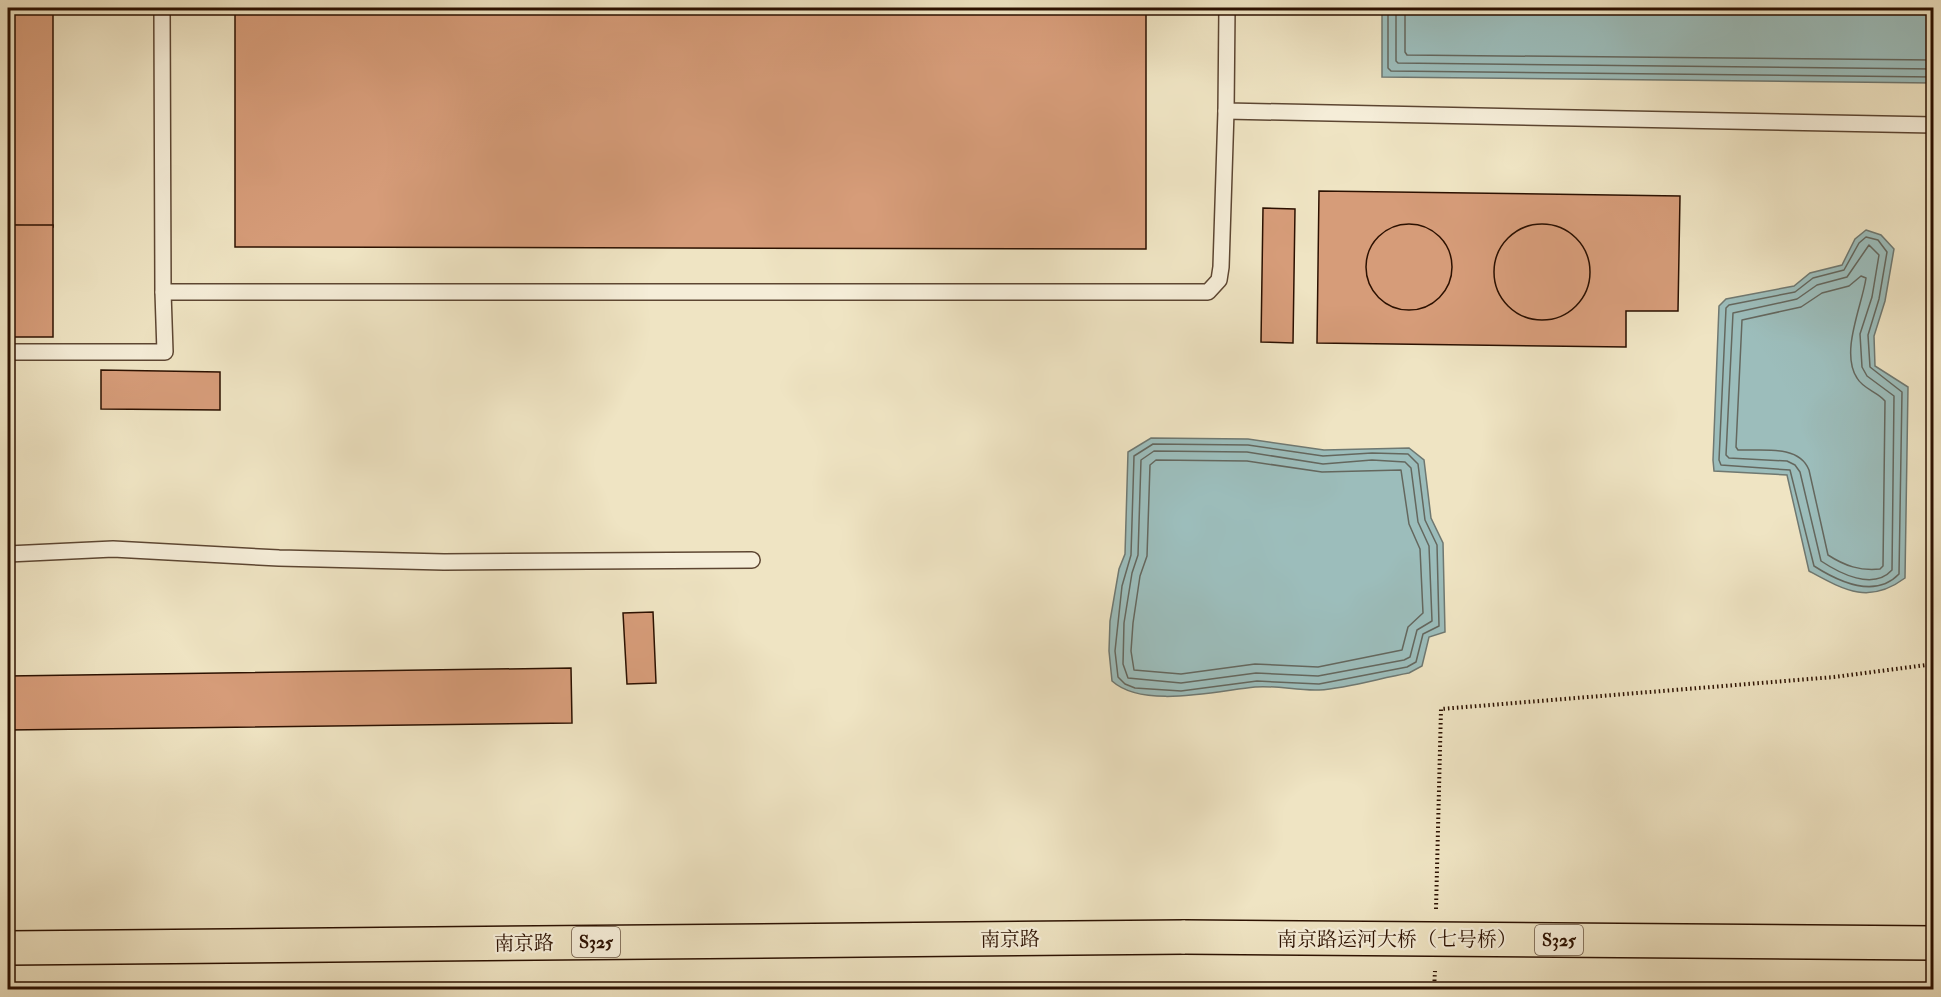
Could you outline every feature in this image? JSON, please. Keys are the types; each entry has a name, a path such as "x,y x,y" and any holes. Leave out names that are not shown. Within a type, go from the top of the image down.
{"main road":[{"name":"南京路运河大桥（七号桥）","path":"1185,937 1934,943"},
{"name":"南京路","path":"8,948 1185,937"}],"lane":[{"path":"8,352 165,352 162,8"},
{"path":"163,292 1208,292 1219,280 1221,267 1227,8"},
{"path":"1226,111 1934,125"},
{"path":"8,555 113,549 279,558 432,562 752,560"}],"path":[{"path":"1436,920 1441,709 1834,677 1934,664"},
{"path":"1434,990 1435,966"}],"water":[{"path":"1382,8 1933,8 1933,83 1382,77"},
{"path":"1866,230 1881,235 1894,249 1885,301 1874,336 1875,366 1908,387 1905,578 1880,591 1868,593 1845,589 1809,571 1787,475 1714,471 1713,460 1719,306 1726,299 1794,286 1810,273 1842,265 1855,239"},
{"path":"1151,438 1248,439 1324,450 1409,448 1424,460 1431,518 1443,543 1445,632 1429,637 1422,666 1409,673 1319,690 1255,687 1201,694 1161,696 1125,689 1112,681 1109,651 1110,621 1119,569 1125,554 1128,452"}],"building":[{"path":"8,8 53,8 53,227 8,225"},
{"path":"235,8 1146,8 1146,249 235,247"},
{"path":"1319,191 1680,196 1678,311 1626,311 1626,347 1317,343"},
{"path":"1263,208 1295,209 1293,343 1261,342"},
{"path":"1409,224 1433,231 1445,243 1452,267 1445,291 1433,303 1409,310 1385,303 1373,291 1366,267 1373,243 1385,231"},
{"path":"1542,224 1560,227 1576,238 1587,254 1590,272 1587,290 1576,306 1560,317 1542,320 1524,317 1508,306 1497,290 1494,272 1497,254 1508,238 1524,227"},
{"path":"8,225 53,225 53,337 8,337"},
{"path":"101,370 220,372 220,410 101,409"},
{"path":"653,612 656,683 627,684 623,613"},
{"path":"571,668 572,723 8,730 8,676"}]}
